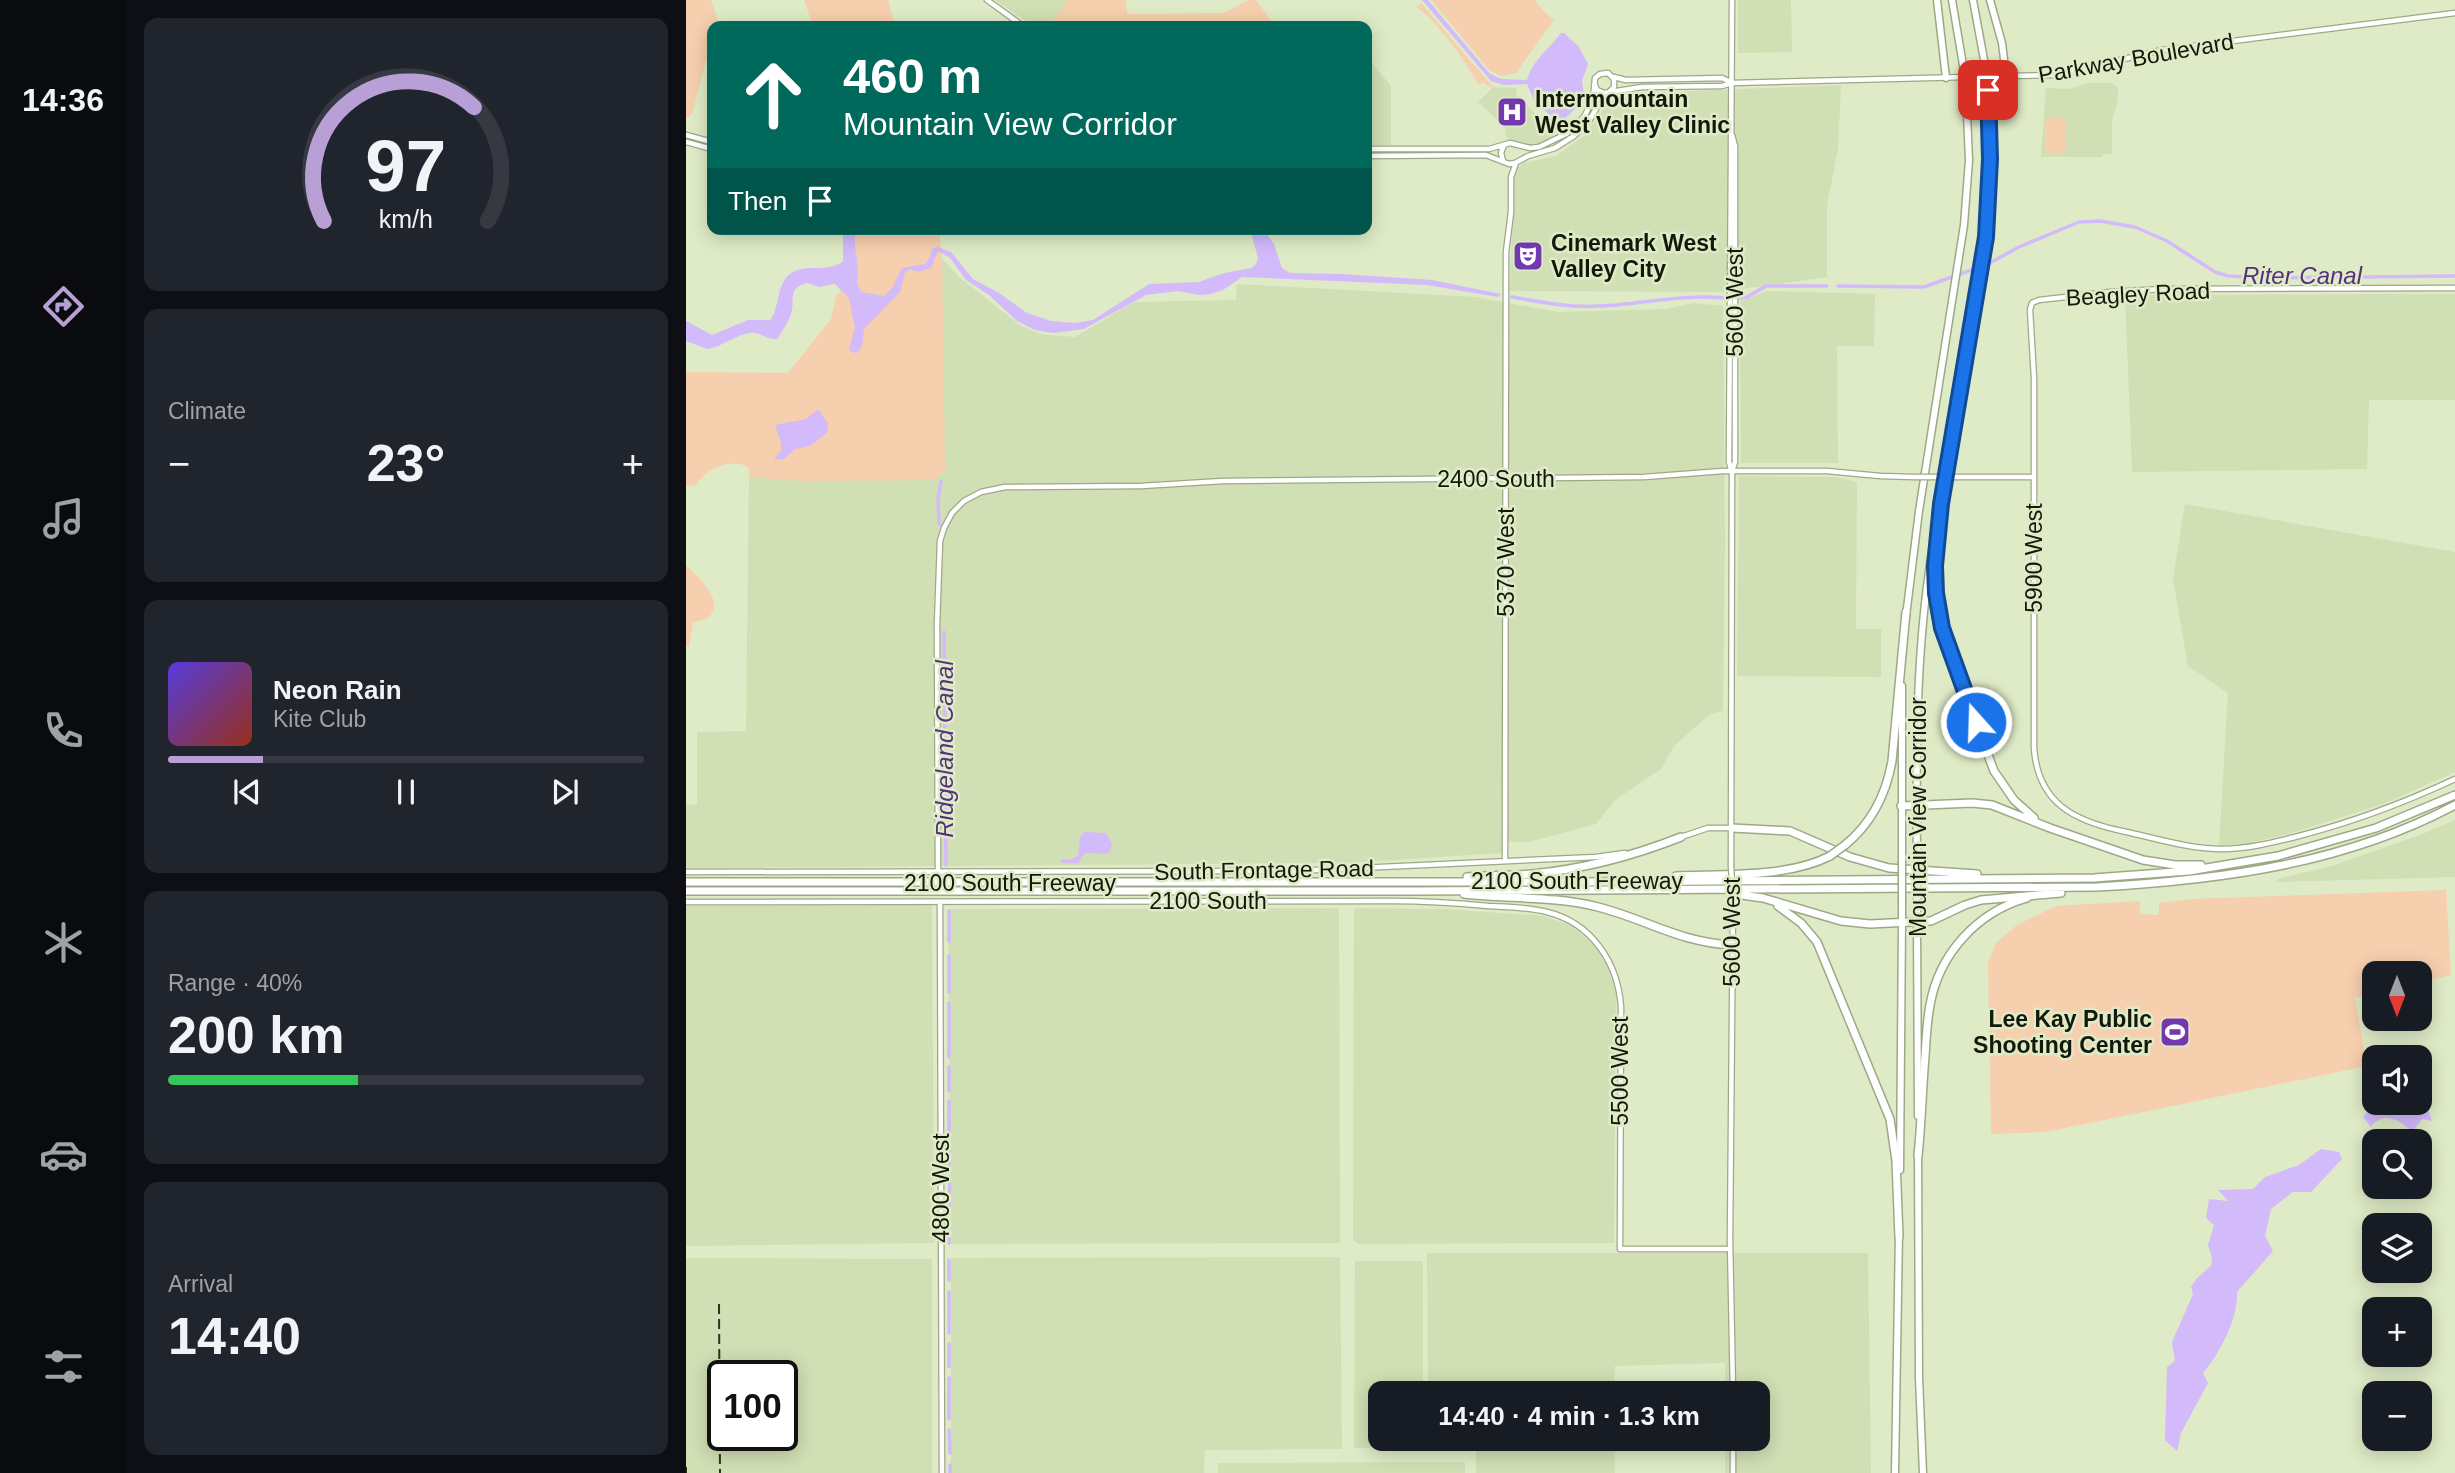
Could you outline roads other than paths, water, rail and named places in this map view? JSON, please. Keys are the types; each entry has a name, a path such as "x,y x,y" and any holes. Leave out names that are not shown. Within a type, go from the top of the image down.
{"highway":[{"path":"1941,504 1935,584 1938,611 1947,645 1998,778 2018,805 2050,828"},
{"path":"1575,885 1782,871 1807,866 1830,856 1845,845 1873,815 1890,775 1906,612"},
{"name":"2100 South Freeway","path":"686,891 1418,891 1575,885 2094,878 2189,871 2254,861 2310,848 2399,819 2455,795"},
{"path":"1901,806 1972,803 1992,805 2050,828 2143,859 2175,865 2204,864 2310,848"},
{"name":"2100 South Freeway","path":"686,883 1419,881 1575,885 2051,888 2173,883 2259,871 2317,857 2394,832 2455,805"},
{"path":"1732,828 1790,831 1850,857 1896,870 2040,879"},
{"path":"1419,881 1572,869 1634,855 1681,837"},
{"path":"1575,885 1590,892 1736,894 1848,923 1934,920 1961,906 1981,900 2145,888 2173,883"},
{"path":"1418,891 1581,903 1612,911 1685,938 1733,945"},
{"path":"1918,1156 1928,1012 1942,968 1966,935 1993,913 2022,900 2060,893"},
{"path":"1768,901 1795,918 1817,942 1884,1103 1895,1150 1899,1238"}],"main road":[{"path":"1937,0 1946,78"},
{"name":"Mountain View Corridor","path":"1895,1473 1902,922 1901,709 1906,612 1919,512 1959,265 1968,177 1966,91 1952,0"},
{"name":"Mountain View Corridor","path":"1923,1473 1918,1256 1918,715 1922,634 1933,543 1984,256 1990,171 1988,90 1973,0"},
{"path":"1990,0 2002,43 2006,76"}],"street":[{"path":"987,0 1016,21"},
{"name":"5600 West","path":"1732,0 1730,146 1732,206 1735,214 1730,1249 1733,1381"},
{"name":"Parkway Boulevard","path":"1732,83 2065,74 2162,50 2455,13"},
{"path":"1372,149 1486,149 1505,144 1534,148 1552,142 1570,131 1590,107 1595,78 1605,72 1626,80 1722,78 1732,83"},
{"path":"1372,156 1484,155 1504,162 1518,161 1551,149 1574,136 1589,121 1600,101 1615,84 1613,76"},
{"path":"1594,85 1599,91 1609,92 1642,86 1722,86 1732,83"},
{"path":"686,135 707,141"},
{"name":"5600 West","path":"1732,135 1735,146 1732,180 1729,463 1732,471"},
{"path":"686,142 707,148"},
{"path":"1504,162 1501,153 1505,144"},
{"path":"1514,144 1521,152 1518,161"},
{"name":"5370 West","path":"1505,860 1506,252 1511,212 1511,180 1518,161"},
{"name":"5370 West","path":"1504,162 1511,180"},
{"name":"Beagley Road","path":"2032,303 2097,293 2155,289 2455,288"},
{"name":"5900 West","path":"2032,303 2034,755 2044,785 2060,806 2095,825 2203,847 2232,848 2277,841 2340,824 2402,802 2455,779"},
{"name":"2400 South","path":"938,872 937,617 940,546 946,523 961,504 981,492 1000,488 1142,486 1242,481 1644,477 1732,471 1828,471 1886,477 2034,477"},
{"name":"South Frontage Road","path":"686,872 1340,870 1606,856 1647,848 1708,828 1732,828"},
{"name":"2100 South","path":"686,902 1424,901 1538,910 1561,917"},
{"name":"4800 West","path":"940,902 942,1473"},
{"name":"5500 West","path":"1561,917 1597,942 1611,963 1619,990 1620,1249 1730,1249"},
{"path":"1733,1451 1733,1473"}],"waterway":[{"name":"Riter Canal","path":"1838,286 1924,287 1988,264 2019,247 2079,222 2100,221 2135,227 2167,241 2215,272 2228,276 2455,276"},
{"name":"Riter Canal","path":"1739,298 1747,297 1766,286 1827,286"},
{"name":"Riter Canal","path":"1512,297 1588,306 1693,297 1725,298"},
{"name":"Ridgeland Canal","path":"939,524 938,498 941,481"},
{"name":"Ridgeland Canal","path":"944,632 946,865"},
{"name":"Ridgeland Canal","path":"949,911 949,941"},
{"name":"Ridgeland Canal","path":"949,956 949,992"},
{"name":"Ridgeland Canal","path":"949,1003 949,1057"},
{"name":"Ridgeland Canal","path":"949,1067 949,1091"},
{"name":"Ridgeland Canal","path":"949,1101 949,1133"},
{"name":"Ridgeland Canal","path":"949,1144 949,1168"},
{"name":"Ridgeland Canal","path":"949,1210 950,1178"},
{"name":"Ridgeland Canal","path":"949,1220 949,1243"},
{"name":"Ridgeland Canal","path":"949,1260 949,1280"},
{"name":"Ridgeland Canal","path":"949,1292 949,1333"},
{"name":"Ridgeland Canal","path":"949,1344 949,1367"},
{"name":"Ridgeland Canal","path":"949,1378 949,1419"},
{"name":"Ridgeland Canal","path":"949,1430 950,1453"},
{"name":"Ridgeland Canal","path":"950,1465 950,1473"}],"railway":[{"path":"719,1304 720,1473"},
{"path":"686,1467 686,1473"}],"place":[{"name":"Intermountain West Valley Clinic","path":"1512,112"},
{"name":"Cinemark West Valley City","path":"1528,256"},
{"name":"Lee Kay Public Shooting Center","path":"2175,1032"}]}
